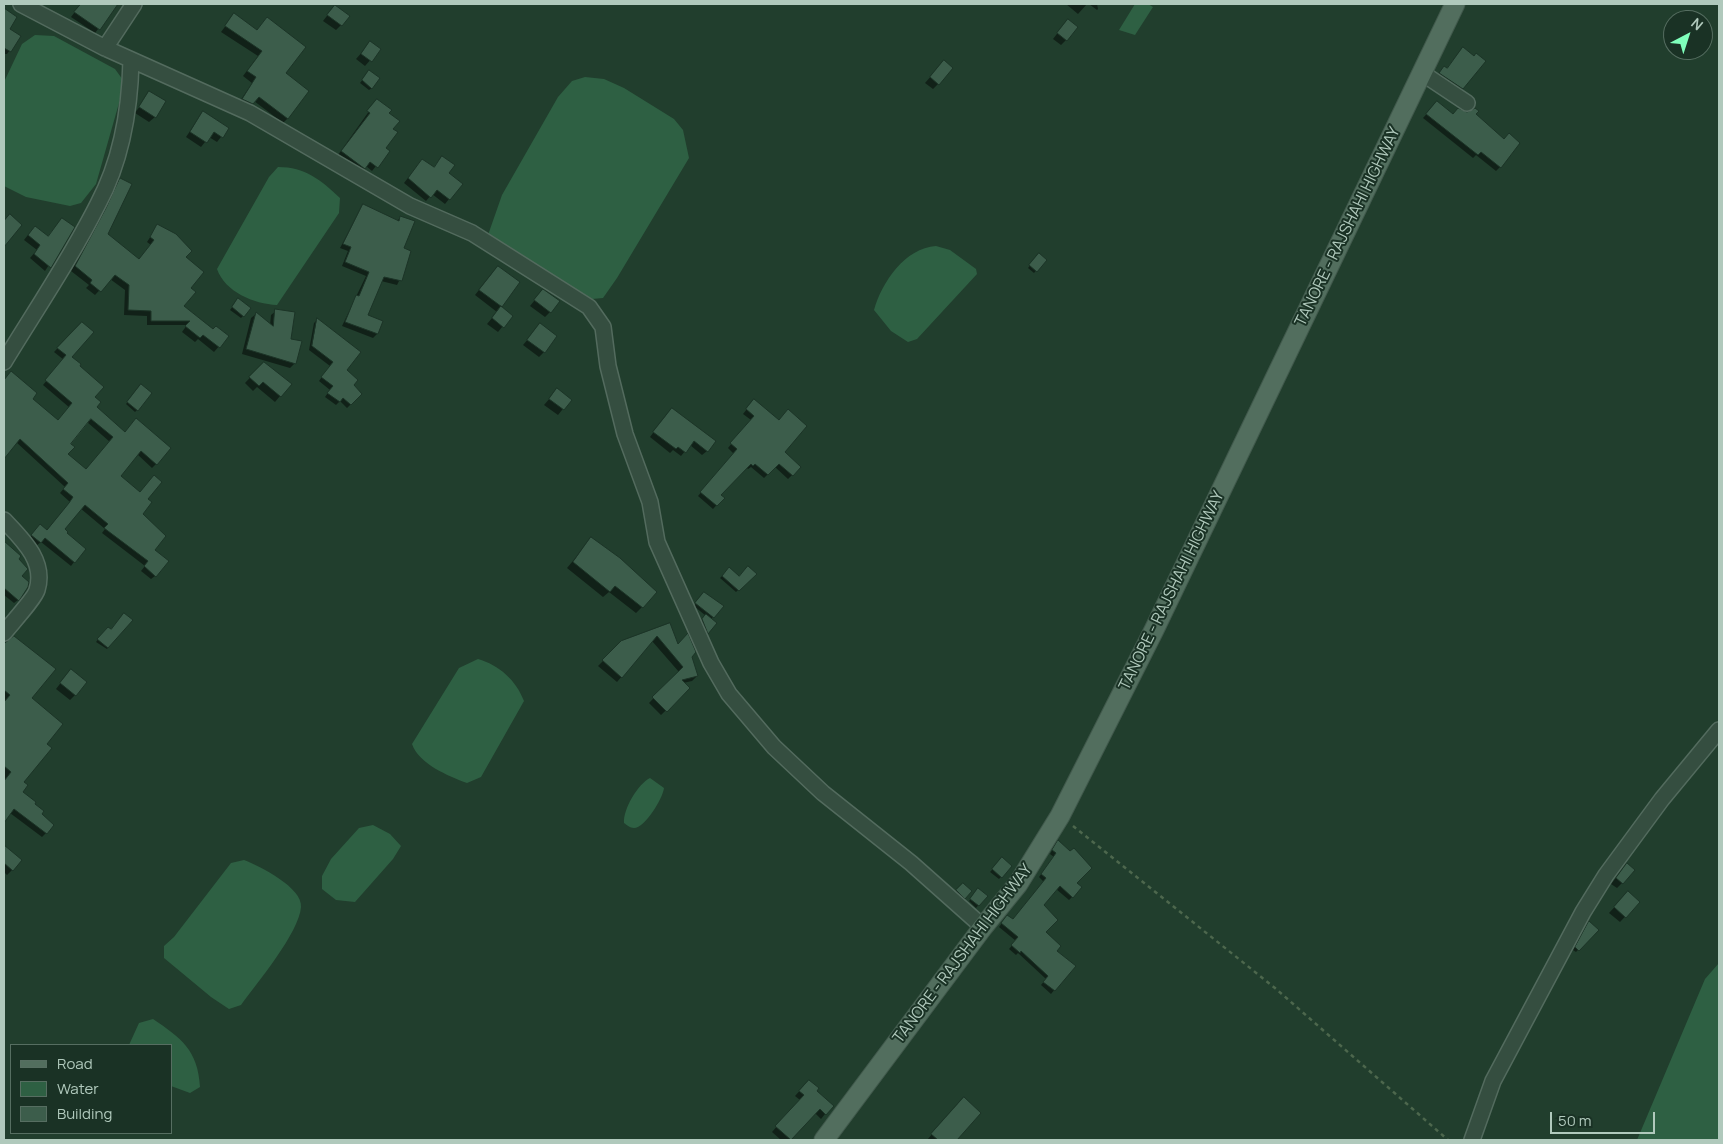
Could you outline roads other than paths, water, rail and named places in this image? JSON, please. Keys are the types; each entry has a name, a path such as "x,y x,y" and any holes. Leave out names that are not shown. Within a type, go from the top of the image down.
{"main road":[{"name":"TANORE - RAJSHAHI HIGHWAY","path":"824,1140 983,927 1018,884 1060,816 1154,630 1455,4"}],"street":[{"path":"21,4 105,48 250,113 410,206 472,233 589,307 603,327 608,366 625,434 650,502 657,542 711,663 729,694 774,747 823,793 911,863 983,927"},
{"path":"105,48 134,4"},
{"path":"4,362 99,204 114,165 123,131 132,60"},
{"path":"1422,74 1467,103"},
{"path":"4,520 21,538 37,561 37,590 4,633"},
{"path":"1472,1140 1493,1081 1582,912 1606,875 1662,798 1719,730"}],"water":[{"path":"1135,4 1148,4 1153,7 1135,35 1119,30"},
{"path":"35,35 54,36 115,69 123,80 121,96 96,184 81,203 70,206 26,197 4,186 4,82 22,44"},
{"path":"585,77 604,79 624,88 674,119 683,130 689,158 617,278 603,298 592,299 488,235 502,195 558,97 572,81"},
{"path":"278,167 296,169 312,176 340,198 339,213 277,305 259,302 241,295 227,284 217,269 269,177"},
{"path":"936,246 950,250 976,269 977,274 917,339 908,342 891,331 874,310 883,288 896,268 914,253"},
{"path":"478,659 493,665 506,674 521,693 524,701 481,777 467,783 443,773 427,763 421,758 412,744 459,668"},
{"path":"650,778 664,788 663,793 648,818 638,827 631,828 624,823 626,811 636,791"},
{"path":"373,825 390,834 401,846 393,859 355,902 336,900 322,889 322,876 331,859 359,828"},
{"path":"244,860 270,872 288,885 300,900 301,907 299,918 276,958 241,1005 229,1009 211,997 164,958 164,946 174,937 231,863"},
{"path":"1719,963 1719,1140 1637,1140 1705,979"},
{"path":"153,1019 180,1039 192,1054 196,1063 200,1087 190,1093 172,1086 172,1044 129,1044 139,1023"}]}
